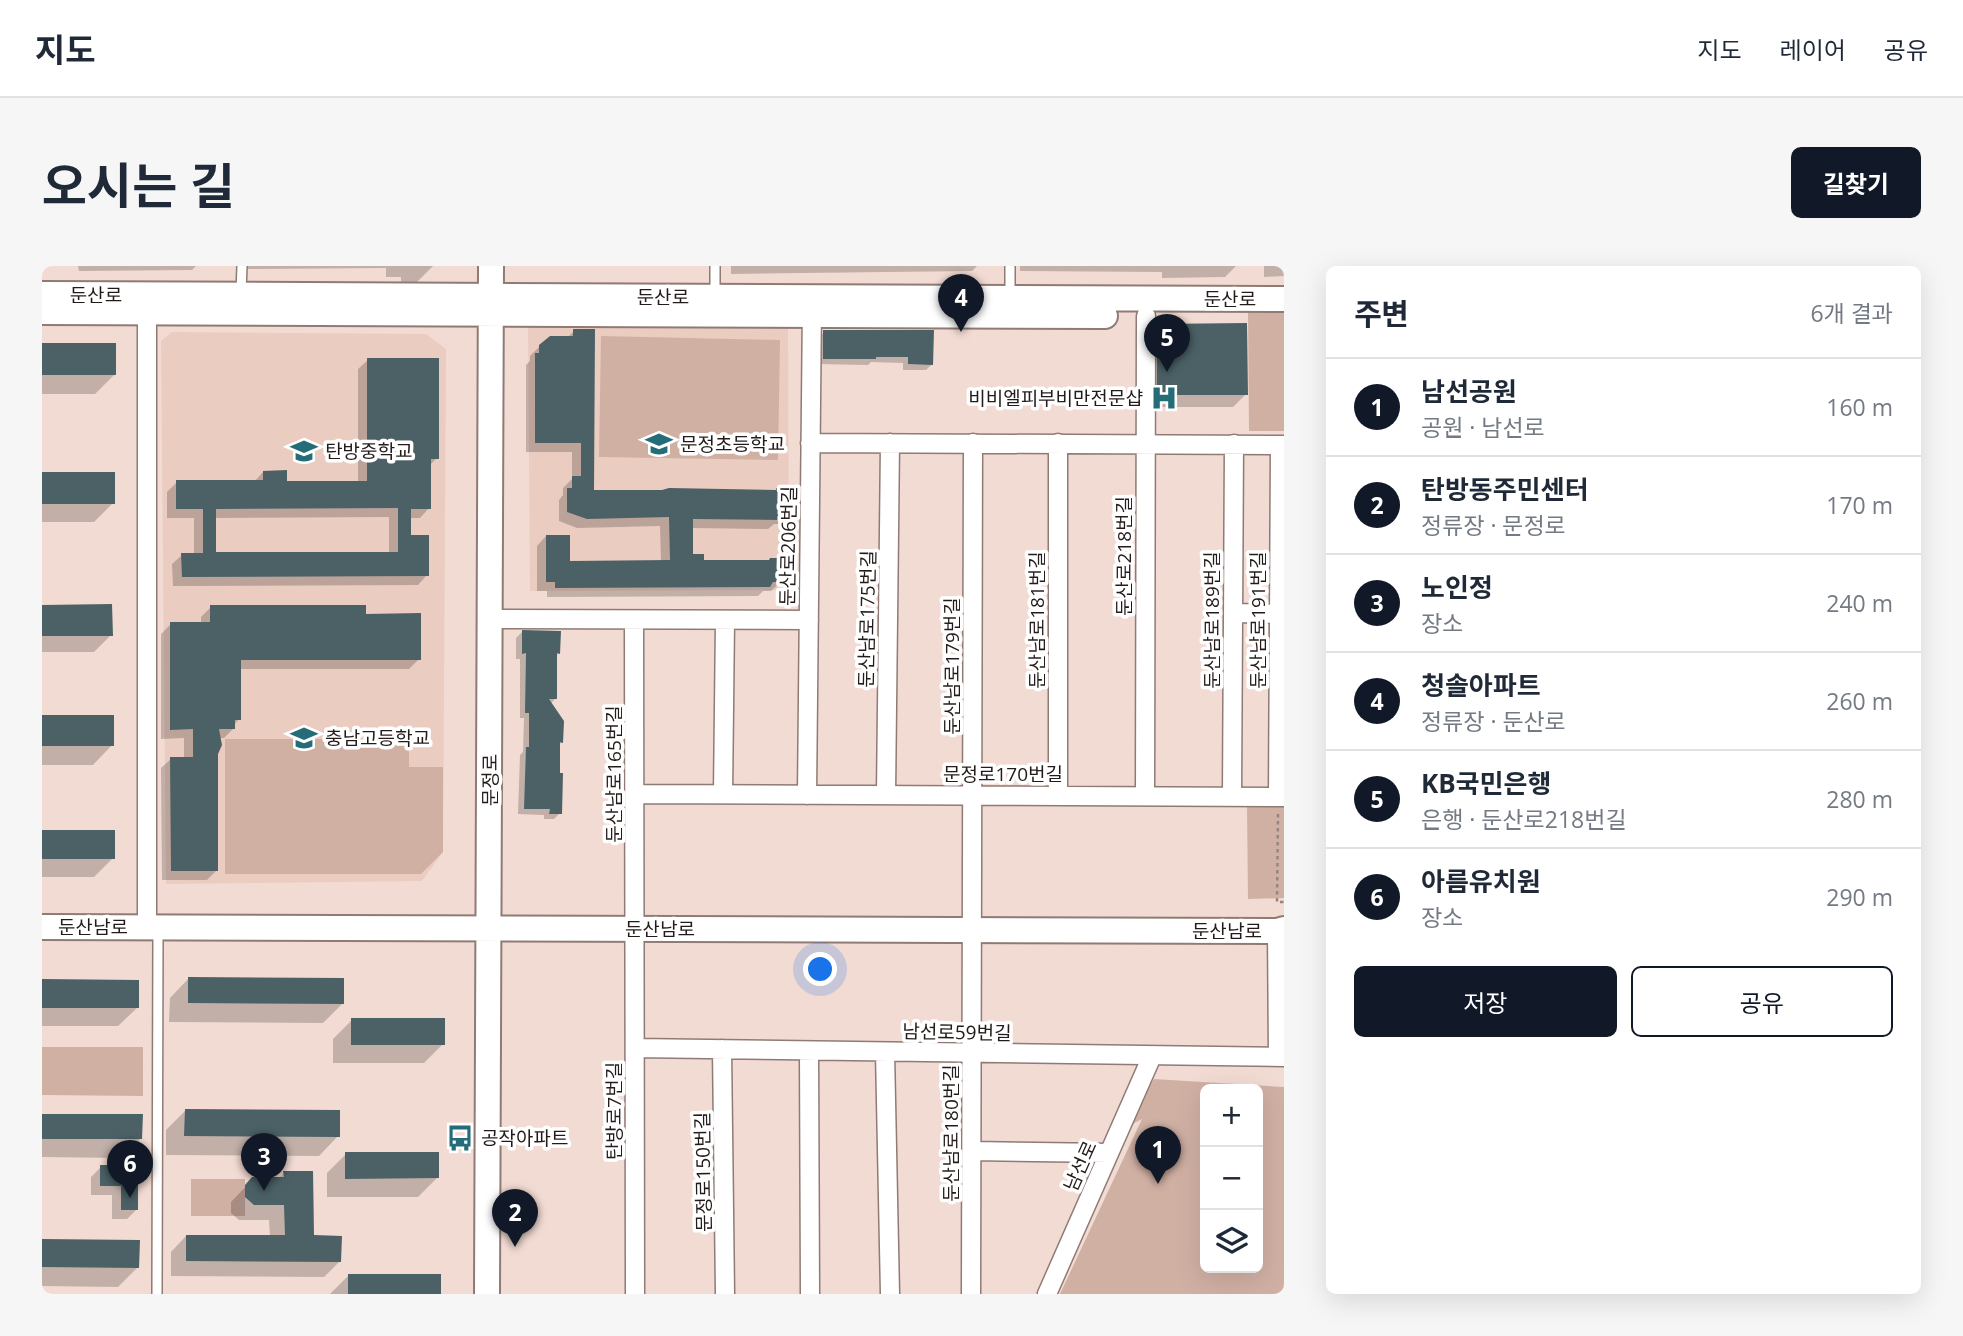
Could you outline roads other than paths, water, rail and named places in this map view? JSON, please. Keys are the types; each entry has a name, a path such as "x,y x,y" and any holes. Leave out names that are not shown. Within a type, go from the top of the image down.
{"main road":[{"name":"문정로","path":"487,1294 491,266"},
{"name":"둔산로","path":"42,294 147,304"},
{"name":"둔산로","path":"42,312 147,304 1010,307 1284,299"},
{"name":"둔산로","path":"1010,307 1146,316 1284,316"},
{"name":"둔산남로","path":"42,927 1282,931"}],"street":[{"path":"147,304 153,928"},
{"name":"둔산로206번길","path":"807,795 812,306"},
{"name":"둔산로218번길","path":"1145,796 1146,316"},
{"path":"810,443 1282,444"},
{"name":"둔산남로175번길","path":"886,795 890,443"},
{"name":"둔산남로179번길","path":"972,930 973,443"},
{"name":"둔산남로181번길","path":"1058,443 1058,796"},
{"name":"둔산남로189번길","path":"1232,796 1234,444"},
{"name":"둔산남로191번길","path":"1281,797 1282,444"},
{"path":"1233,613 1281,614"},
{"path":"491,619 809,620"},
{"name":"둔산남로165번길","path":"634,620 635,929"},
{"path":"723,794 725,620"},
{"name":"문정로170번길","path":"635,794 1281,797"},
{"name":"탄방로7번길","path":"635,929 635,1294"},
{"name":"둔산남로180번길","path":"971,1294 972,930"},
{"path":"1281,1057 1282,931"},
{"name":"남선로59번길","path":"635,1048 1281,1057"},
{"name":"문정로150번길","path":"722,1049 725,1294"},
{"path":"809,1051 810,1294"},
{"path":"885,1052 890,1294"},
{"name":"남선로","path":"1047,1294 1152,1056"},
{"path":"972,1151 1109,1153"}],"lane":[{"path":"241,304 242,266"},
{"path":"715,266 715,306"},
{"path":"1010,266 1010,307"},
{"path":"153,928 157,1294"}],"place":[{"name":"청솔아파트","path":"961,332"},
{"name":"KB국민은행","path":"1167,372"},
{"name":"비비엘피부비만전문샵","path":"1164,398"},
{"name":"문정초등학교","path":"659,444"},
{"name":"탄방중학교","path":"304,451"},
{"name":"충남고등학교","path":"304,738"},
{"name":"공작아파트","path":"460,1138"},
{"name":"남선공원","path":"1158,1184"},
{"name":"노인정","path":"264,1191"},
{"name":"아름유치원","path":"130,1198"},
{"name":"탄방동주민센터","path":"515,1247"}]}
